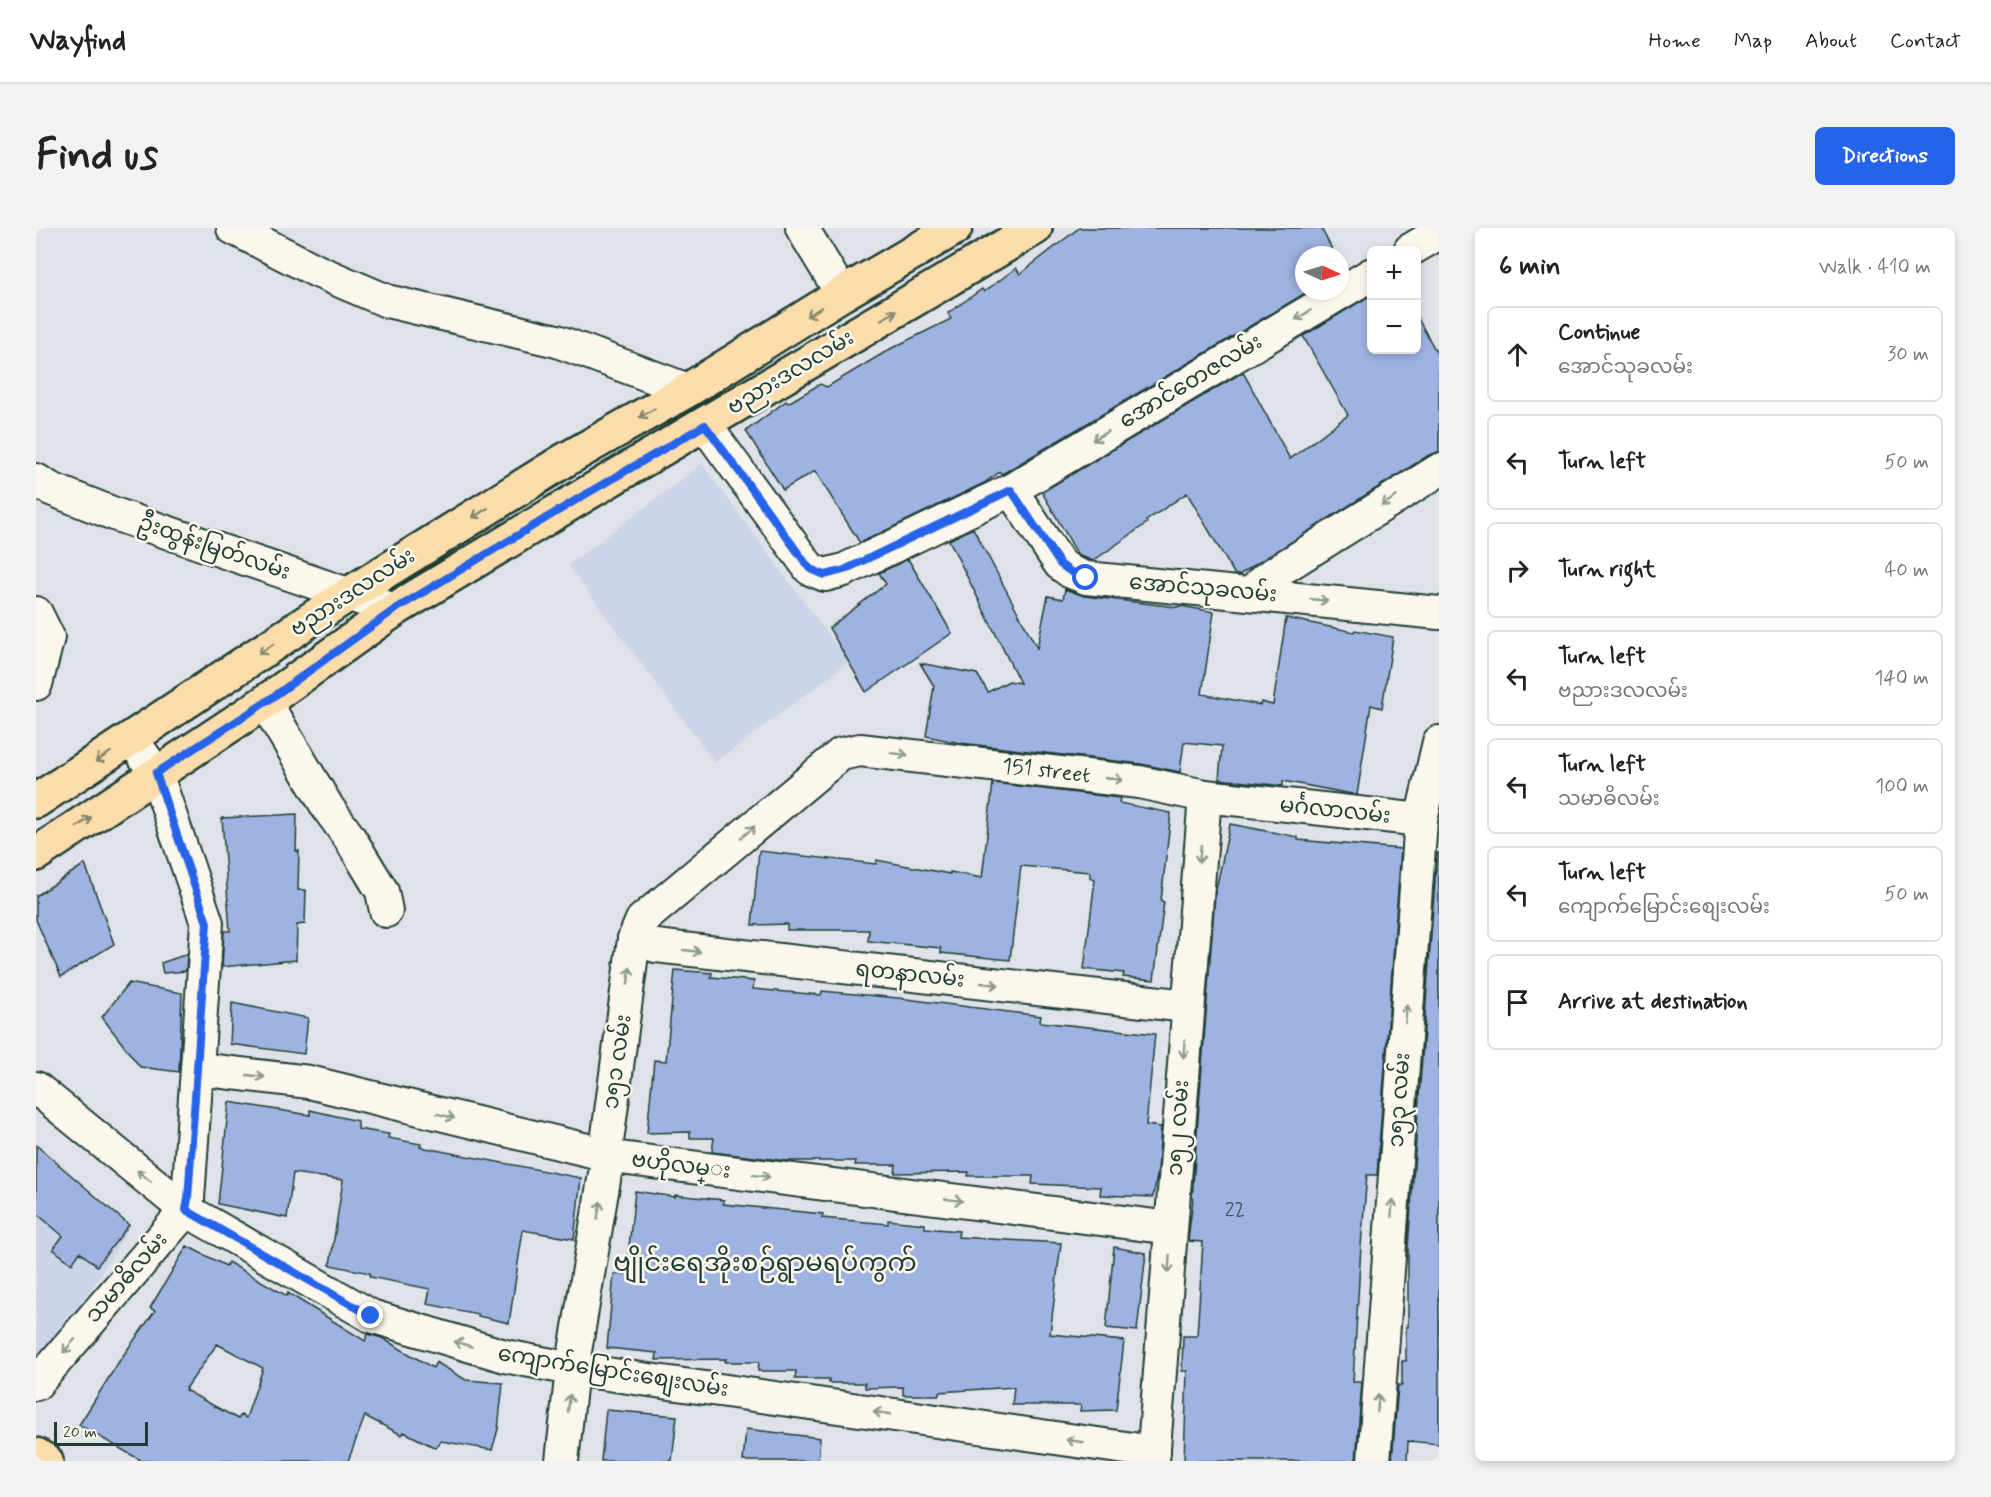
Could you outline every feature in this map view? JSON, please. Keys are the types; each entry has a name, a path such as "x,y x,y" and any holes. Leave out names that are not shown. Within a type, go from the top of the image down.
{"main road":[{"name":"ဗညားဒလလမ်း","path":"36,801 350,594 565,460 688,390 842,294 955,228"},
{"name":"ဗညားဒလလမ်း","path":"36,855 156,773 266,702 394,610 1035,228"},
{"path":"36,1455 46,1461"}],"street":[{"path":"233,228 317,271 387,301 557,341 688,390"},
{"path":"802,228 842,294"},
{"path":"1417,246 1439,233"},
{"name":"အောင်တေဇလမ်း","path":"705,425 810,569 825,575 844,570 1011,490 1367,276"},
{"path":"1252,593 1265,579 1439,470"},
{"name":"ဦးထွန်းမြတ်လမ်း","path":"36,480 51,489 117,515 394,610"},
{"name":"အောင်သုခလမ်း","path":"1011,490 1060,564 1071,572 1086,578 1439,613"},
{"path":"36,613 48,637 36,684"},
{"path":"266,702 328,808 382,891 386,911"},
{"path":"131,738 156,773 207,923 186,1210"},
{"name":"၁၅၃ လမ်း","path":"1374,1461 1420,820 1439,742"},
{"name":"151 street","path":"841,754 860,750 1139,782 1205,796 1250,801"},
{"name":"၁၅၁ လမ်း","path":"562,1461 572,1369 608,1156 607,1143 634,939 642,920 841,754"},
{"name":"၁၅၂ လမ်း","path":"1154,1457 1205,796"},
{"name":"မင်္ဂလာလမ်း","path":"1250,801 1420,820"},
{"name":"ရတနာလမ်း","path":"634,939 656,946 1187,1006"},
{"name":"ဗဟိုလမ္း","path":"198,1069 309,1082 608,1156 1171,1228"},
{"name":"ကျောက်မြောင်းစျေးလမ်း","path":"36,1088 186,1210 371,1316 505,1356 572,1369 1154,1457"},
{"name":"သမာဓိလမ်း","path":"36,1384 186,1210"}],"shaded area":[{"path":"702,464 849,662 715,763 568,565"},
{"path":"36,1160 127,1232 36,1376"}],"building":[{"path":"1079,228 1321,228 1330,246 1295,246 1295,299 1002,474 1000,472 984,483 860,543 815,471 783,490 746,431 786,401 788,403 820,384 827,387 892,348 951,319 948,313 982,289 984,292 1016,268 1020,274"},
{"path":"1367,297 1367,354 1421,354 1421,324 1439,357 1439,452 1429,455 1239,575 1235,575 1187,493 1093,561 1078,555 1042,492 1243,372 1290,459 1348,415 1303,336"},
{"path":"973,528 1037,648 1048,596 1063,599 1065,589 1084,596 1181,606 1214,612 1202,694 1260,705 1261,702 1273,705 1286,618 1354,632 1355,630 1393,637 1382,708 1371,705 1357,795 1283,781 1283,786 1219,779 1222,746 1184,742 1180,772 1141,764 960,743 926,736 934,686 920,663 977,674 988,692 1009,681 1020,683 949,540"},
{"path":"908,559 952,633 866,692 829,628 886,584 879,573"},
{"path":"993,783 1120,798 1119,803 1171,813 1161,901 1164,902 1154,980 1123,977 1124,973 1084,969 1095,879 1090,878 1090,872 1021,866 1010,960 941,953 941,948 868,941 869,930 787,930 787,924 752,925 759,851 876,864 877,860 982,878"},
{"path":"297,814 298,890 306,890 305,924 297,925 296,960 222,967 224,931 230,931 222,818"},
{"path":"1230,824 1298,837 1298,840 1401,849 1377,1175 1367,1175 1361,1246 1353,1382 1362,1382 1356,1461 1184,1461 1187,1371 1182,1371 1183,1336 1197,1336 1203,1242 1188,1241 1215,894"},
{"path":"1437,853 1439,853 1439,1444 1408,1441 1407,1461 1392,1461 1398,1385 1402,1385 1402,1361 1406,1361 1408,1247"},
{"path":"85,864 114,944 61,977 36,920 36,896"},
{"path":"187,954 186,971 163,973 161,963"},
{"path":"675,970 712,973 711,977 754,981 753,989 821,995 822,991 898,998 1041,1016 1040,1022 1155,1034 1146,1125 1161,1127 1158,1171 1153,1197 1100,1195 1101,1187 1032,1184 1033,1176 968,1176 969,1172 895,1173 896,1165 855,1165 856,1161 788,1161 712,1152 714,1138 690,1138 690,1132 647,1133 654,1060 666,1061"},
{"path":"129,983 182,993 179,1072 140,1067 102,1017"},
{"path":"232,1003 308,1018 304,1054 230,1044"},
{"path":"229,1102 310,1115 310,1110 358,1121 358,1129 389,1134 388,1138 421,1144 420,1147 581,1178 574,1239 523,1230 509,1323 427,1304 430,1289 370,1277 370,1273 330,1265 343,1180 293,1173 287,1218 218,1204"},
{"path":"36,1145 129,1225 97,1266 80,1252 72,1264 53,1249 63,1236 36,1213"},
{"path":"635,1191 675,1197 675,1195 724,1200 723,1204 823,1214 822,1218 888,1224 888,1220 925,1224 925,1228 959,1231 958,1237 1061,1243 1050,1334 1124,1341 1116,1410 1080,1411 1081,1405 1012,1405 1014,1387 939,1392 939,1395 903,1395 903,1387 865,1388 865,1383 829,1383 829,1379 795,1379 796,1371 758,1371 759,1362 725,1362 726,1359 656,1360 657,1353 607,1348 614,1274 626,1274"},
{"path":"187,1246 226,1266 228,1262 287,1296 288,1293 365,1341 368,1334 382,1338 433,1368 436,1362 466,1380 503,1383 498,1429 492,1450 441,1441 436,1448 404,1432 402,1435 365,1416 348,1461 142,1461 79,1425 120,1360 155,1311 150,1308","holes":["217,1344 263,1368 246,1418 241,1415 238,1419 185,1390"]},
{"path":"1114,1247 1146,1253 1137,1331 1106,1328"},
{"path":"606,1410 677,1416 672,1461 601,1461"},
{"path":"746,1429 820,1438 818,1461 743,1461"}],"district":[{"name":"ဗျိုင်းရေအိုးစဉ်ရွာမရပ်ကွက်","path":"765,1264"}],"route":[{"path":"371,1316 186,1210 207,923 156,773 266,702 394,610 705,425 810,569 825,575 844,570 1011,490 1060,564 1071,572 1086,578"}]}
